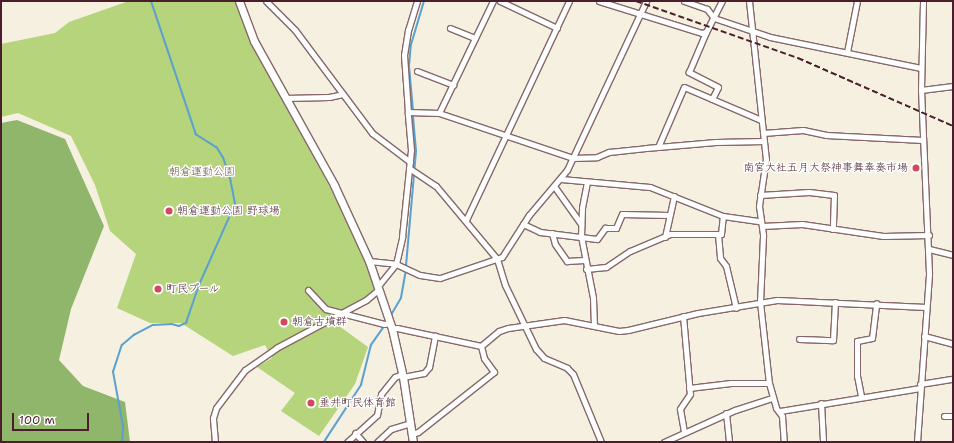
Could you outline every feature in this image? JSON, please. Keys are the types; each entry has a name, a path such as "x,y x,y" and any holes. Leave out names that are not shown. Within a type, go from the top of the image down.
{"street":[{"path":"239,1 254,41 334,185 369,261 391,326 403,375 413,442"},
{"path":"266,1 295,30 372,133 436,186 466,220 497,259 504,285 526,326 536,349 544,358 567,368 573,374 601,442"},
{"path":"214,442 213,418 216,408 245,370 276,348 366,300 379,287 396,264 402,237 410,166 409,112 404,55 408,30 417,1"},
{"path":"439,113 493,1"},
{"path":"500,1 557,28"},
{"path":"466,220 569,1"},
{"path":"599,1 706,32"},
{"path":"369,261 396,264 420,276 440,278 502,257 512,245 523,224 561,179 573,158 646,1"},
{"path":"684,1 707,8 714,18 751,32 921,68"},
{"path":"712,99 718,87 689,72 706,32 722,1"},
{"path":"750,1 751,32 766,159 760,195 760,302 769,383 776,408 780,411 784,442"},
{"path":"847,52 857,1"},
{"path":"917,442 930,249 921,90 923,1"},
{"path":"450,28 475,38"},
{"path":"417,71 453,85"},
{"path":"921,90 953,86"},
{"path":"658,147 684,87 761,120"},
{"path":"285,98 329,97 343,94"},
{"path":"409,112 417,111 439,113 573,158 597,157 609,152 658,147 764,141"},
{"path":"764,133 803,130 826,134 923,140"},
{"path":"561,179 650,187 723,216 761,223 802,224 883,236 929,235"},
{"path":"587,182 581,224 581,236 584,260 593,298 594,324"},
{"path":"554,186 581,224"},
{"path":"760,195 809,192 834,194 833,229"},
{"path":"665,236 668,215 674,196"},
{"path":"523,224 540,232 601,237 605,228 616,228 622,214 668,215"},
{"path":"723,216 720,234 718,234 720,258 726,266 736,308"},
{"path":"552,233 555,244 567,261 584,260"},
{"path":"586,269 606,267 630,251 665,236 718,234"},
{"path":"930,249 953,255"},
{"path":"308,290 326,309 339,314 481,346"},
{"path":"481,346 498,331 564,320 594,324 619,331 683,316 778,300 876,303 926,307"},
{"path":"799,339 833,340 835,302"},
{"path":"861,396 857,376 857,341 872,338 876,303"},
{"path":"683,316 690,388 689,398 680,409 684,431"},
{"path":"347,442 355,433 377,415 381,394 395,377 424,373 429,367 435,336"},
{"path":"924,336 953,344"},
{"path":"412,434 418,432 494,372 484,358 481,346"},
{"path":"780,411 953,379"},
{"path":"690,388 730,383 769,383"},
{"path":"664,442 684,431 726,413 773,398"},
{"path":"821,403 823,442"},
{"path":"726,413 729,442"},
{"path":"944,416 953,416"},
{"path":"377,442 391,429 410,423"},
{"path":"355,433 363,442"}],"green space":[{"name":"朝倉運動公園","path":"129,1 237,1 250,38 355,234 377,286 372,295 328,318 368,347 355,384 319,436 281,411 295,393 257,367 272,358 265,345 233,356 181,323 150,323 117,308 136,254 110,231 95,185 71,136 18,113 1,117 1,44 55,33 69,22"},
{"path":"17,120 65,139 104,226 71,309 59,360 83,386 125,402 130,442 1,442 1,123"}],"waterway":[{"path":"122,442 123,426 113,372 122,345 134,335 153,325 172,324 179,326 186,323 199,285 235,204 230,179 223,158 217,148 196,135 151,1"},
{"path":"413,111 409,66 411,45 424,1"},
{"path":"406,266 416,151 413,114"},
{"path":"390,317 401,298 406,270"},
{"path":"324,442 361,385 371,345 385,325"}],"railway":[{"path":"636,1 798,58 953,126"}],"place":[{"name":"南宮大社五月大祭神事舞奉奏市場","path":"916,168"},
{"name":"朝倉運動公園 野球場","path":"169,211"},
{"name":"町民プール","path":"158,289"},
{"name":"朝倉古墳群","path":"284,322"},
{"name":"垂井町民体育館","path":"311,403"}]}
